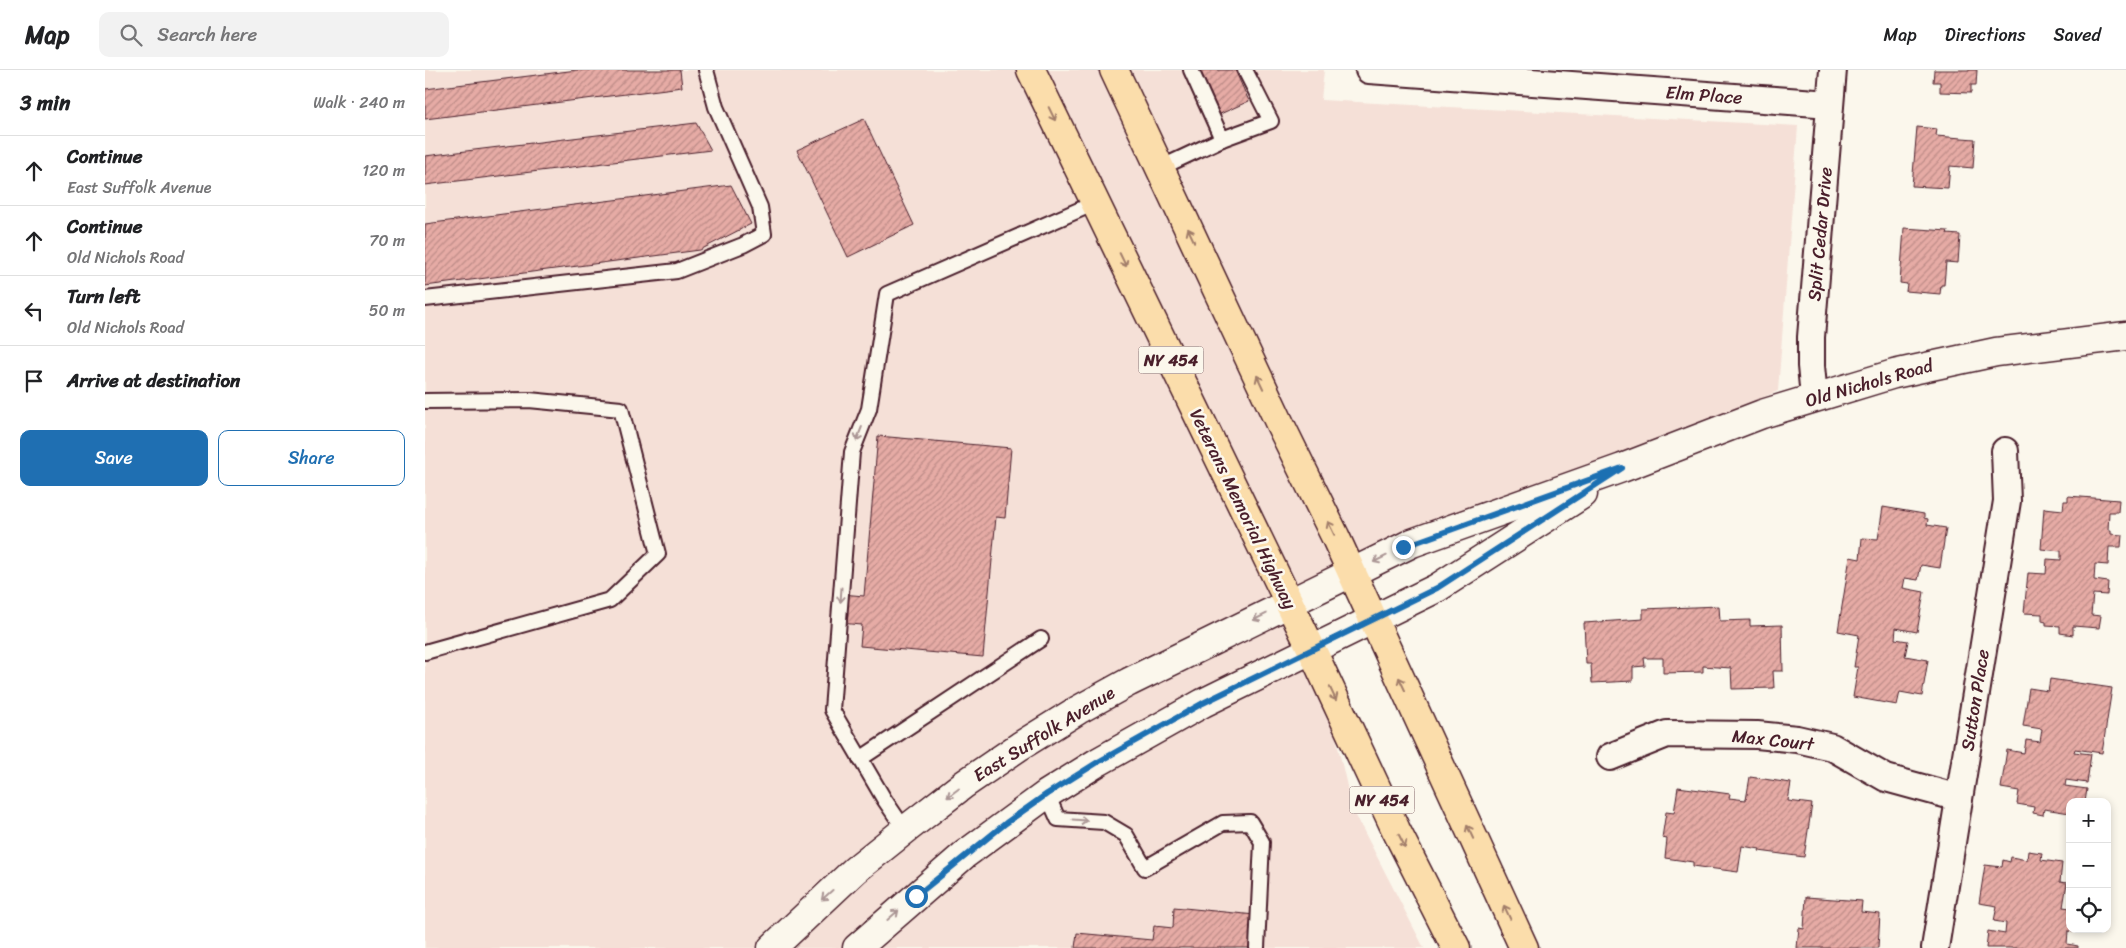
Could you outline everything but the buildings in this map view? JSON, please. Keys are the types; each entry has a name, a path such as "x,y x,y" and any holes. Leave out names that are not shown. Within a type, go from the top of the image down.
{"highway":[{"name":"Veterans Memorial Highway","path":"1031,70 1312,650 1396,830 1455,948"},
{"path":"1114,70 1351,572 1524,948"}],"main road":[{"name":"Old Nichols Road","path":"1351,572 1413,543 1622,468 1721,428 1814,397 1948,361 1997,352 2126,336"},
{"name":"Old Nichols Road","path":"1373,620 1437,588 1622,468"},
{"name":"East Suffolk Avenue","path":"772,948 855,870 905,830 963,785 1077,710 1129,682 1351,572"},
{"path":"857,948 964,855 1047,794 1157,728 1373,620"}],"street":[{"name":"Elm Place","path":"1369,70 1830,104"},
{"name":"Split Cedar Drive","path":"1814,397 1811,337 1833,70"},
{"name":"Sutton Place","path":"1935,948 2007,502 2005,451"},
{"name":"Max Court","path":"1610,757 1667,734 1757,735 1797,739 1832,747 1887,778 1959,798"}],"lane":[{"path":"425,298 677,271 743,245 764,234 760,207 716,107 706,70"},
{"path":"1191,70 1222,139"},
{"path":"1160,168 1222,139 1271,121 1245,70"},
{"path":"905,830 860,759 832,710 852,452 869,409 887,294 1095,202"},
{"path":"425,401 529,400 621,409 658,554 610,600 425,652"},
{"path":"860,759 1041,638"},
{"path":"1047,794 1059,819 1104,822 1126,835 1145,868 1223,823 1250,822 1261,842 1257,948"}],"shaded area":[{"path":"425,70 1324,70 1321,100 1798,126 1778,391 1303,594 1352,808 1424,948 425,948"}],"route":[{"path":"916,896 964,855 1006,823 1047,794 1098,762 1203,703 1437,588 1622,468 1403,547"}]}
